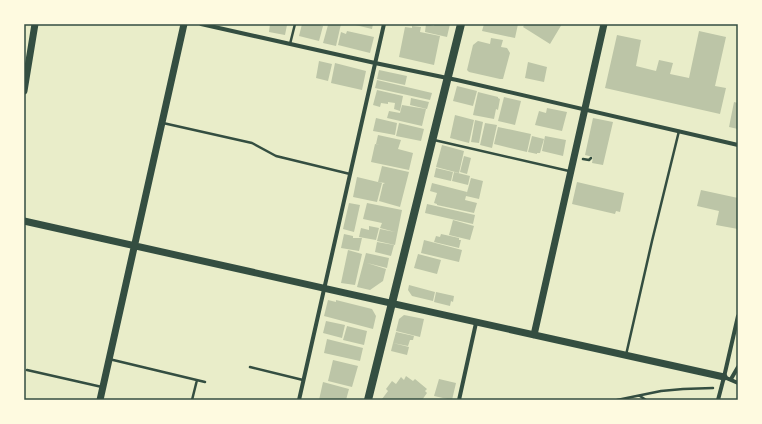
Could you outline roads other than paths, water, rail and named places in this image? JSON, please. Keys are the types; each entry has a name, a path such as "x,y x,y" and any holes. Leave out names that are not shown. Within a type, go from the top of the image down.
{"main road":[{"path":"368,400 461,24"}],"street":[{"path":"24,91 35,24"},
{"path":"100,400 184,24"},
{"path":"201,24 448,78 738,145"},
{"path":"299,400 384,24"},
{"path":"534,335 604,24"},
{"path":"24,222 728,378 737,383"},
{"path":"728,378 738,316"},
{"path":"459,400 476,323"},
{"path":"718,400 721,388 738,367"}],"lane":[{"path":"290,44 295,24"},
{"path":"162,123 252,143 276,156 350,174"},
{"path":"626,355 679,131"},
{"path":"433,140 571,171"},
{"path":"109,359 205,382"},
{"path":"250,367 304,380"},
{"path":"27,370 103,387"},
{"path":"192,400 196,380"}]}
